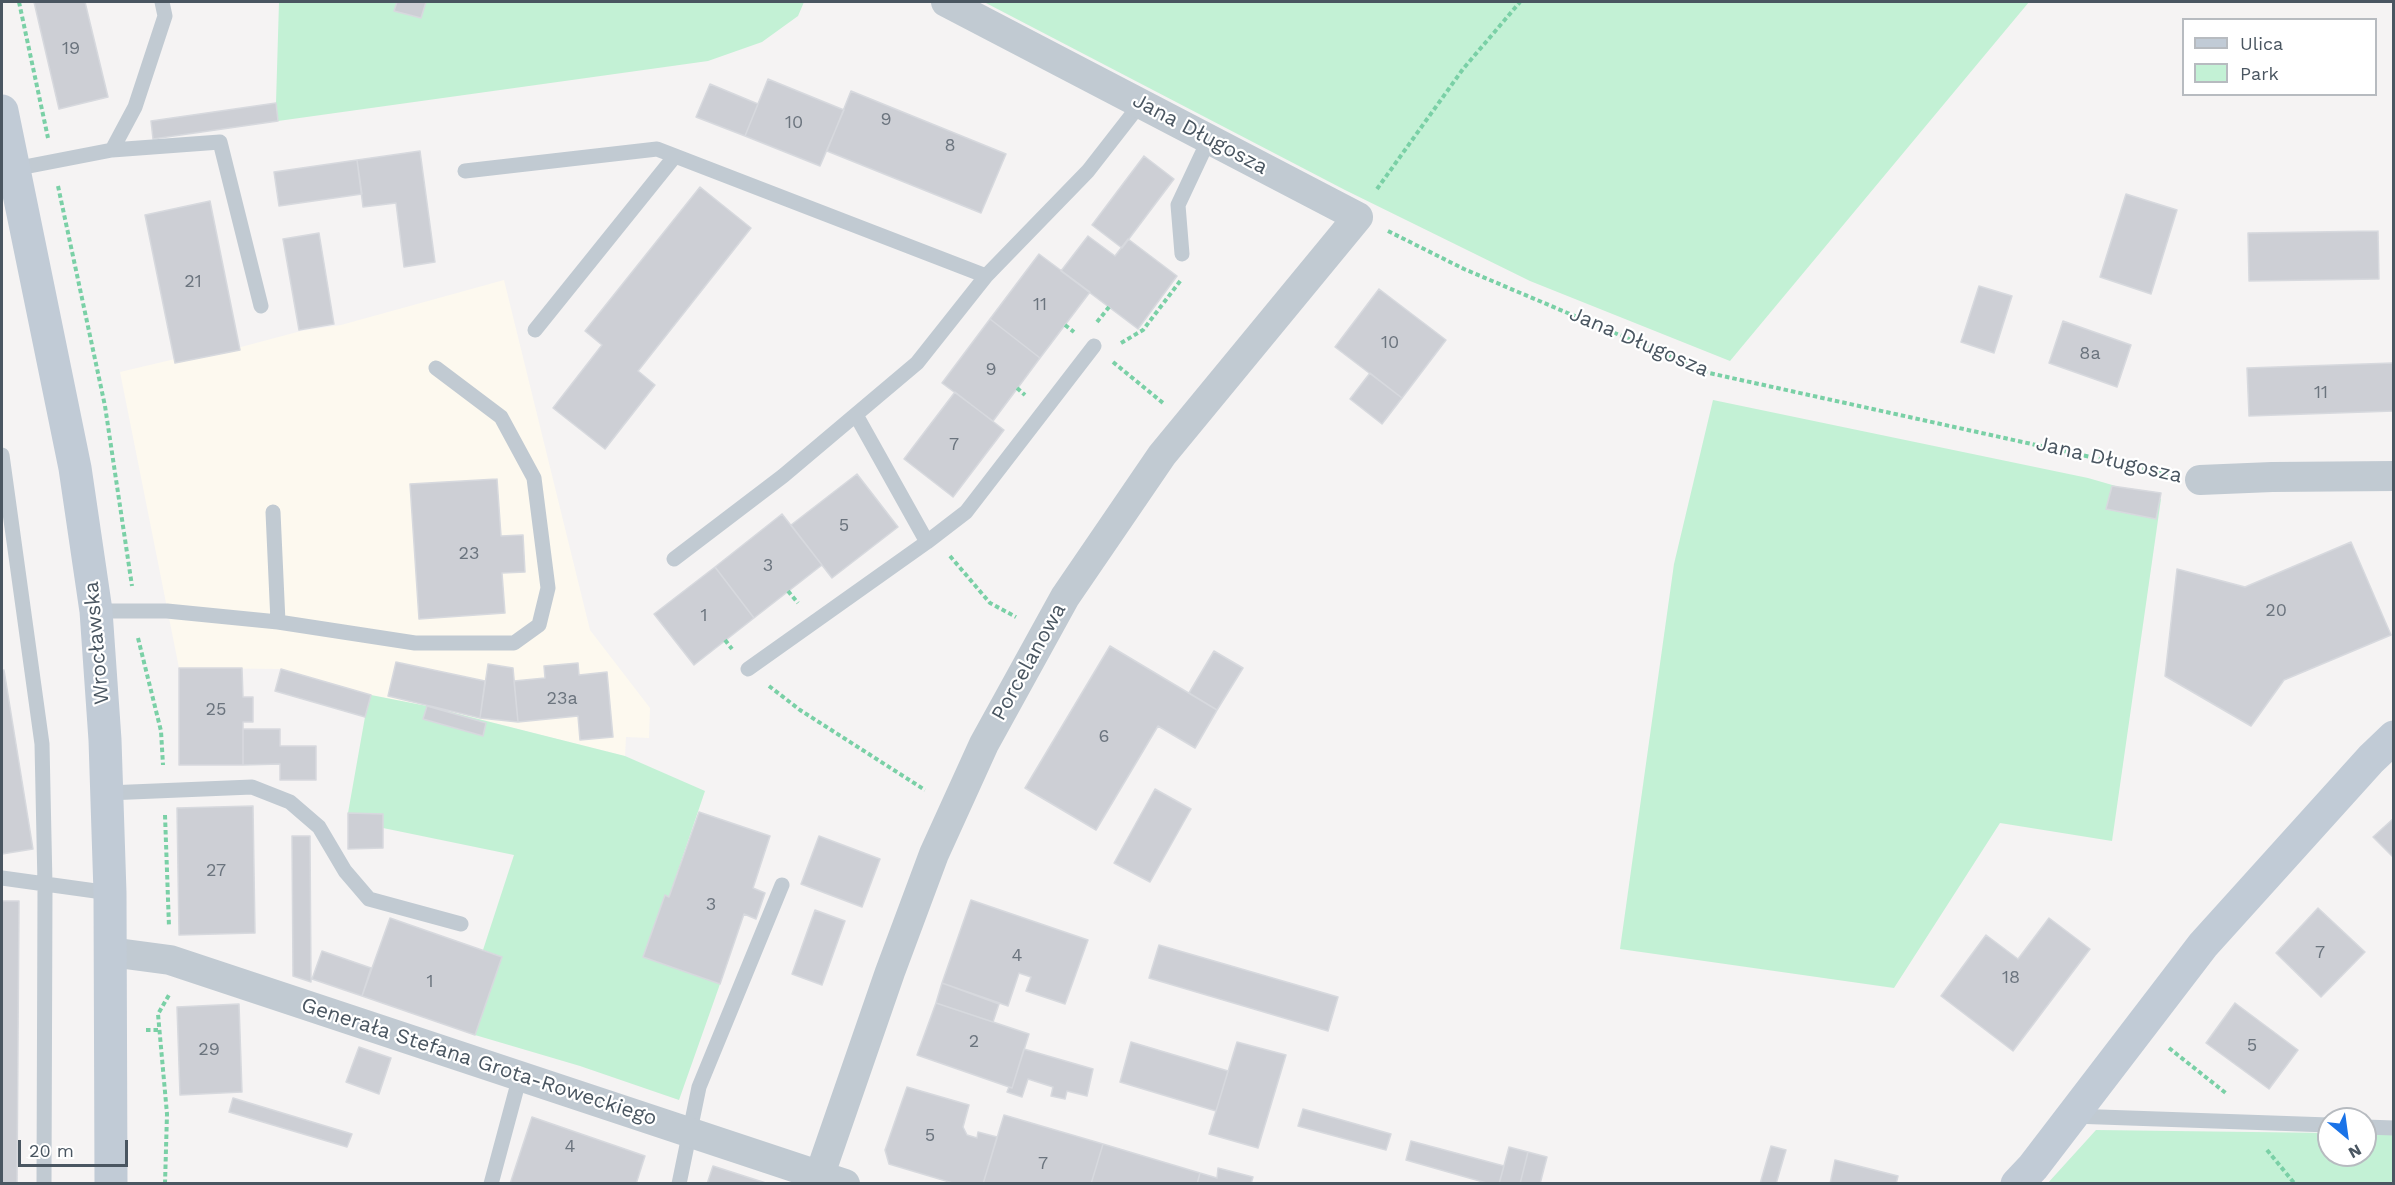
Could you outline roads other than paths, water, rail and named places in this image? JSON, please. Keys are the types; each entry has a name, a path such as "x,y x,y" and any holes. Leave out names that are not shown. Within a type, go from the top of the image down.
{"main road":[{"name":"Wrocławska","path":"2,111 75,468 96,611 107,794 110,893 111,1184"},
{"path":"2017,1184 2033,1167 2203,945 2371,759 2394,737"}],"street":[{"name":"Jana Długosza","path":"946,2 1358,217"},
{"name":"Porcelanowa","path":"832,1179 890,972 934,854 984,744 1065,597 1162,455 1358,217"},
{"name":"Jana Długosza","path":"2200,480 2394,476"},
{"name":"Generała Stefana Grota-Roweckiego","path":"110,952 170,960 832,1179"}],"lane":[{"path":"112,150 135,107 165,16 162,2"},
{"path":"674,559 783,476 917,363 986,276 1088,171 1141,103"},
{"path":"1182,254 1178,205 1209,139"},
{"path":"14,170 112,150 220,142 261,306"},
{"path":"465,171 657,148 986,276"},
{"path":"535,330 675,156"},
{"path":"748,669 966,512 1098,350"},
{"path":"96,611 167,611 278,622 415,643 514,644 538,625 548,588 534,478 501,417 436,368"},
{"path":"856,415 931,539"},
{"path":"2,454 42,744 45,885 44,1184"},
{"path":"273,512 278,622"},
{"path":"107,794 252,787 290,802 318,827 345,872 369,899 461,924"},
{"path":"2,878 110,893"},
{"path":"679,1184 699,1087 782,885"},
{"path":"491,1184 520,1076"},
{"path":"2072,1116 2317,1125"},
{"path":"2377,1127 2394,1128"}]}
